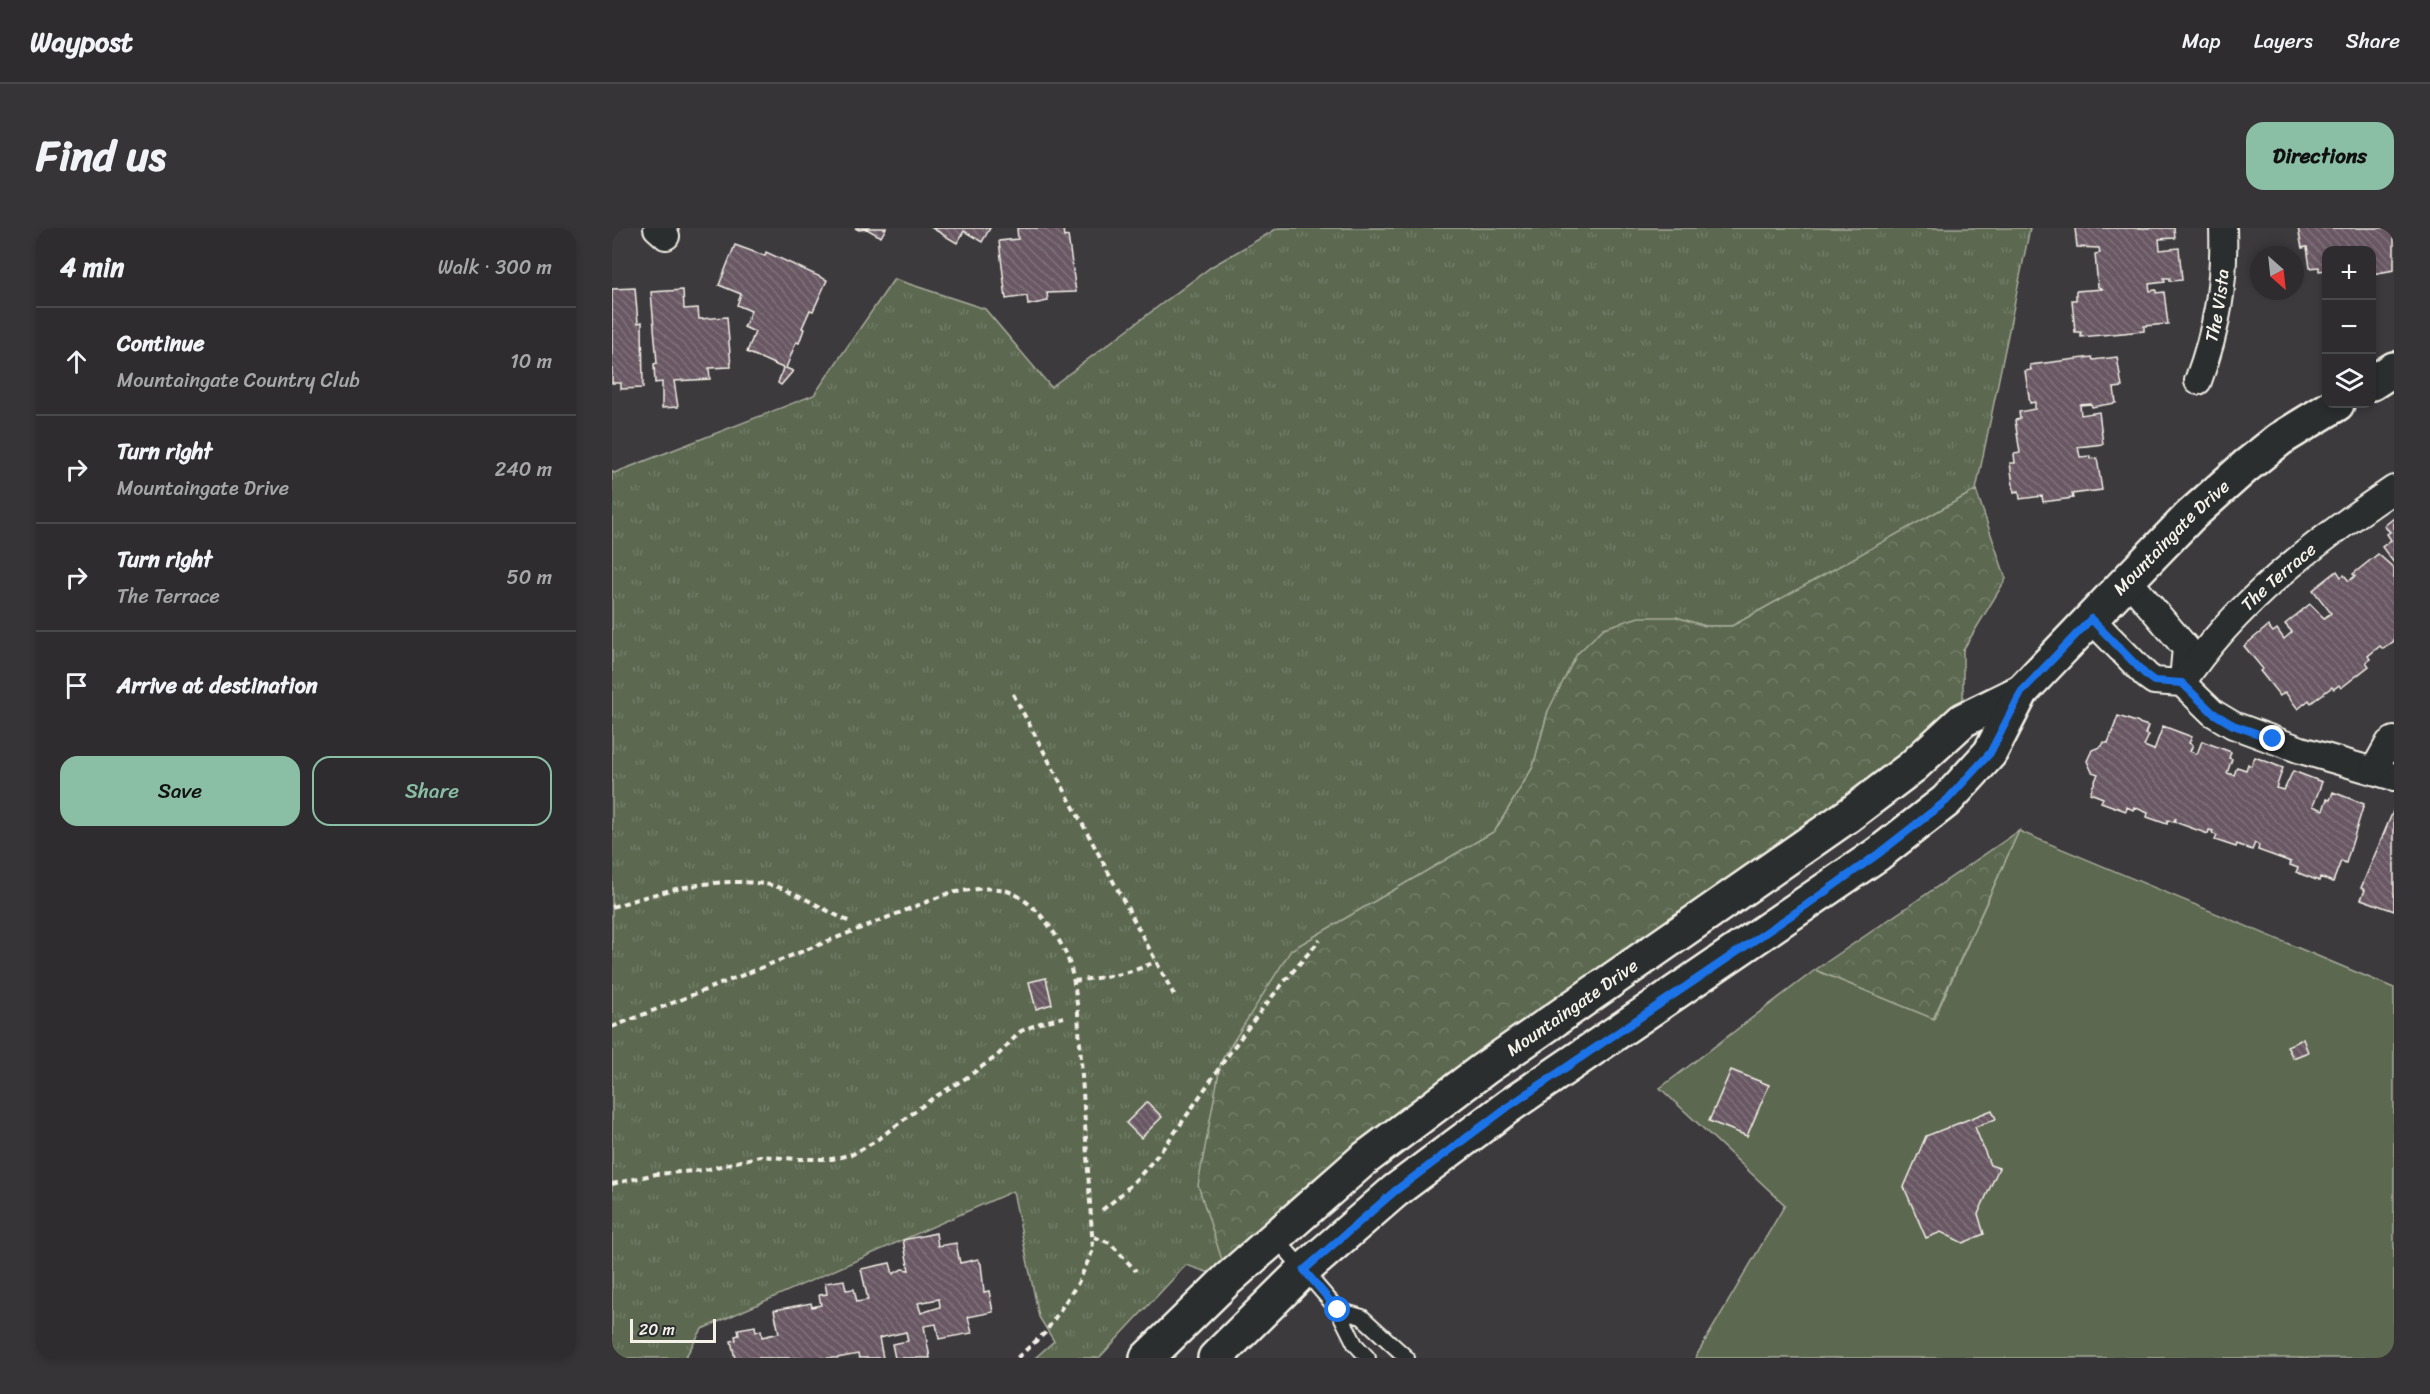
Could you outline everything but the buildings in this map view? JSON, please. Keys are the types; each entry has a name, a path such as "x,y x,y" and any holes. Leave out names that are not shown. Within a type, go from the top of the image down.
{"street":[{"name":"The Vista","path":"2198,381 2212,343 2216,323 2224,268 2223,228"},
{"path":"2376,380 2394,369"},
{"name":"Mountaingate Drive","path":"1215,1358 1304,1270 1395,1191 1509,1106 1805,906 1878,854 1946,801 1990,753 2022,691 2127,580 2190,516 2246,466 2280,439 2330,408"},
{"name":"The Terrace","path":"2182,683 2216,636 2250,601 2341,526 2394,489"},
{"path":"2127,580 2186,648 2182,683"},
{"path":"2091,619 2154,681 2182,683 2213,713 2233,725 2301,750 2384,773 2389,743 2394,740"},
{"name":"Mountaingate Drive","path":"1147,1358 1228,1279 1363,1161 1484,1069 1849,815 1912,767 1963,720 2022,691"}],"lane":[{"path":"1275,1238 1338,1310 1355,1344 1368,1358"},
{"path":"1338,1310 1362,1317 1407,1358"}],"path":[{"path":"1013,694 1174,995"},
{"path":"612,907 684,886 736,882 772,885 850,922"},
{"path":"612,1027 949,893 1001,889 1021,898 1041,914 1067,957 1074,981 1094,1250 1078,1282 1045,1333 1017,1358"},
{"path":"1102,1210 1124,1194 1171,1140 1265,1002 1320,940"},
{"path":"1074,981 1122,975 1138,971 1156,961"},
{"path":"612,1184 656,1174 705,1170 760,1156 832,1159 853,1155 997,1056 1021,1031 1064,1017"},
{"path":"1094,1237 1110,1243 1136,1271"}],"green space":[{"path":"1278,228 2030,228 1976,490 1732,626 1705,626 1676,617 1548,711 1533,767 1495,831 1291,950 1228,1279 1186,1265 1099,1358 1035,1358 1054,1341 1039,1317 1013,1191 702,1329 685,1358 612,1358 612,471 614,473 814,395 894,279 985,309 1051,387 1211,267"},
{"path":"1976,490 2006,579 1963,650 1963,720 1228,1279 1198,1185 1221,1061 1291,950 1495,831 1533,767 1548,711 1577,654 1604,628 1639,617 1676,617 1705,626 1732,626"},
{"path":"2019,831 1933,1019 1815,970"},
{"path":"2019,831 2394,988 2394,1358 1695,1358 1785,1205 1660,1088 1815,970 1934,1019"}],"route":[{"path":"1338,1310 1304,1270 1395,1191 1509,1106 1805,906 1878,854 1946,801 1990,753 2022,691 2091,619 2124,655 2154,681 2182,683 2213,713 2233,725 2273,739"}]}
